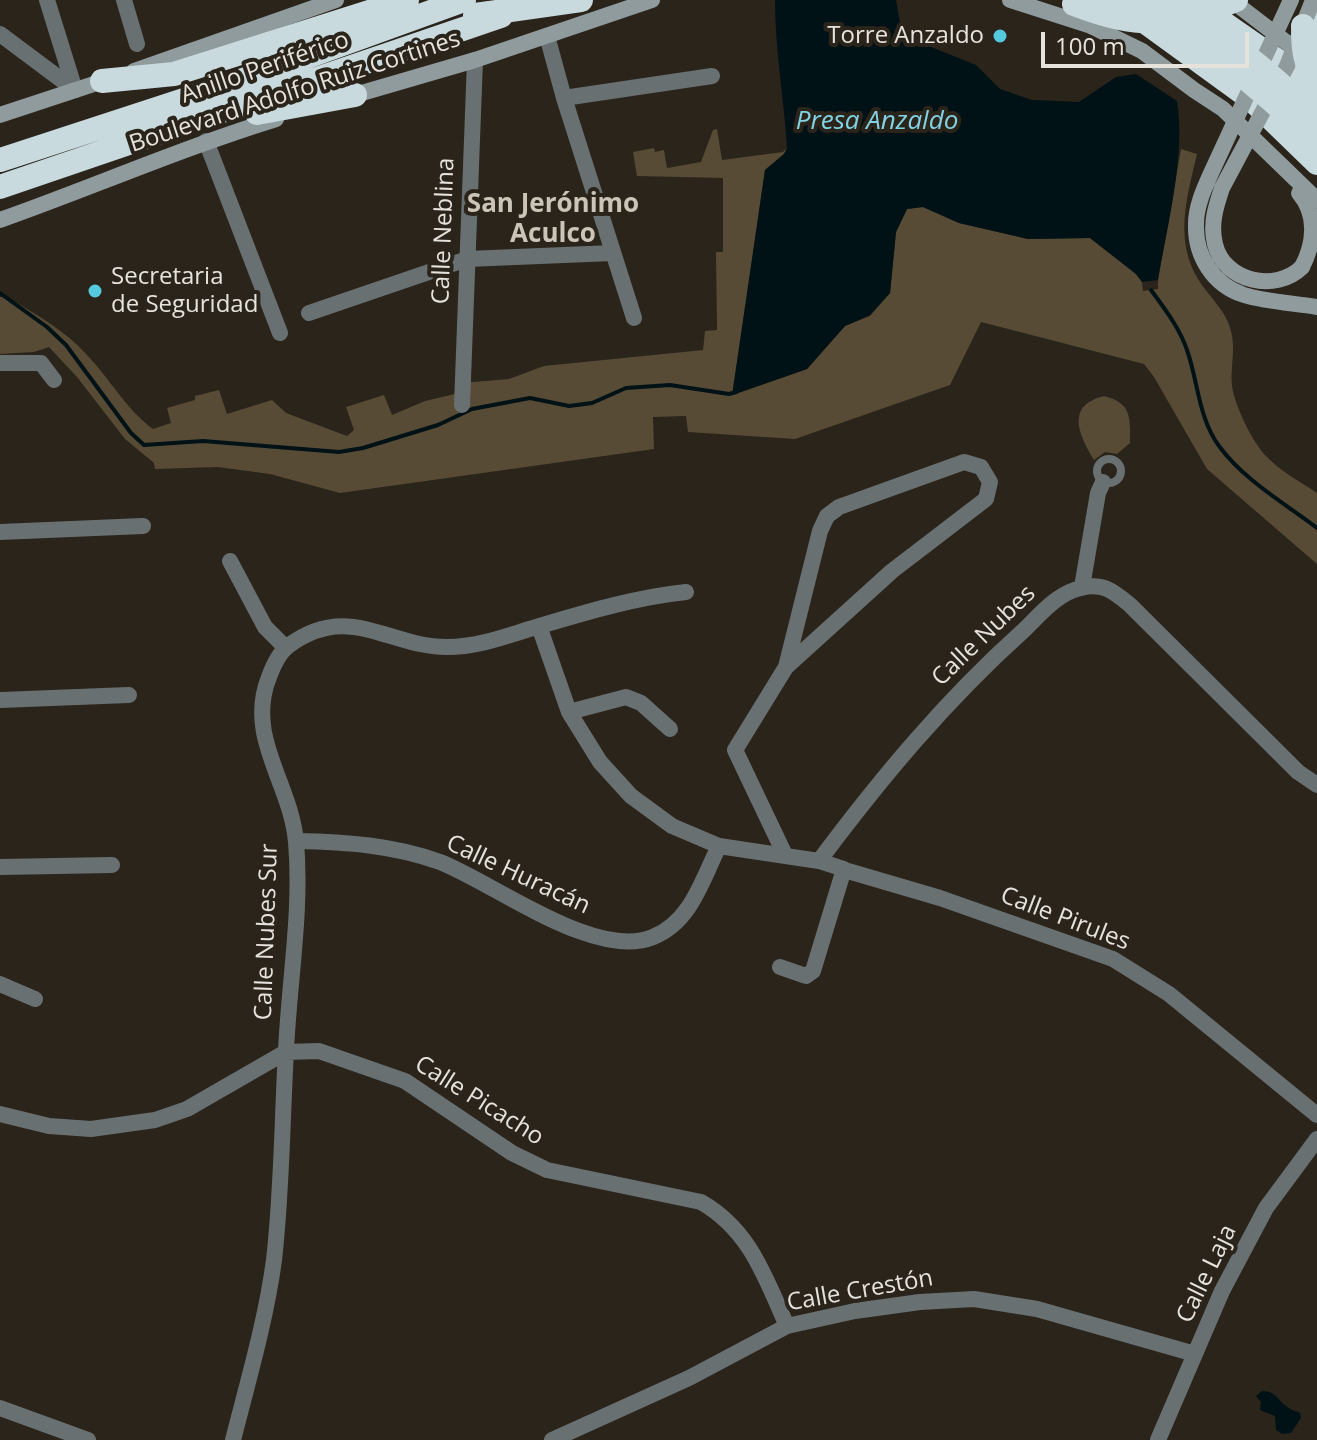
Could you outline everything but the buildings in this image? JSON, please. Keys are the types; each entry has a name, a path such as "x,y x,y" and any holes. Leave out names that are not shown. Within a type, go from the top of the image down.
{"highway":[{"path":"102,81 174,74 407,0"},
{"name":"Anillo Periférico","path":"0,148 441,0"},
{"path":"0,160 469,8 521,0"},
{"name":"Anillo Periférico","path":"0,187 547,0"},
{"path":"0,177 469,8 581,0"},
{"path":"1101,0 1140,18 1250,98 1317,163"},
{"path":"1126,0 1147,9 1190,38 1281,107 1317,143"},
{"path":"1163,0 1245,52 1317,119"},
{"path":"1190,0 1294,72 1317,94"},
{"path":"1207,0 1234,29"},
{"path":"1069,2 1111,18 1160,22 1183,19 1233,0"},
{"path":"1310,21 1317,65"},
{"path":"1310,21 1306,59 1308,70 1317,82"},
{"path":"176,128 355,95"}],"main road":[{"path":"0,115 102,81 297,6 336,0"},
{"name":"Boulevard Adolfo Ruiz Cortines","path":"0,220 75,194 206,141 475,60 652,0"},
{"path":"1010,0 1091,26 1142,51 1223,109 1317,200"},
{"path":"1233,0 1317,65"},
{"path":"1291,0 1207,184 1196,223 1199,247 1219,284 1243,295 1317,307"},
{"path":"1264,147 1311,208 1313,240 1302,267 1293,276 1281,281 1256,281 1224,263 1215,247 1212,229 1214,209 1222,188 1310,21 1313,0"}],"street":[{"path":"47,0 75,90"},
{"path":"124,0 137,44"},
{"path":"0,34 75,90"},
{"path":"547,36 634,318"},
{"name":"Calle Neblina","path":"462,405 475,60"},
{"path":"564,98 712,76"},
{"path":"206,141 280,333"},
{"path":"309,313 467,259 613,253"},
{"path":"0,363 41,363 54,380"},
{"path":"785,855 735,750 786,667 892,571 986,499 990,482 985,471 976,463 964,462 845,503 832,511 820,531 786,667"},
{"path":"1103,482 1098,493 1082,587 1096,585 1111,589 1298,772 1317,785"},
{"path":"0,532 143,526"},
{"path":"230,561 265,627 286,648 313,632 344,625 375,629 424,645 450,647 497,640 654,595 686,592"},
{"name":"Calle Nubes","path":"819,861 889,771 964,686 1065,593 1082,587"},
{"name":"Calle Pirules","path":"539,626 569,712 600,762 631,796 672,826 719,846 819,861 940,898 1113,959 1169,994 1317,1115"},
{"name":"Calle Nubes Sur","path":"233,1440 273,1264 281,1192 286,1052 294,953 296,841 291,807 271,760 260,722 263,692 274,663 286,648"},
{"path":"0,700 129,695"},
{"path":"569,712 626,697 641,703 670,729"},
{"name":"Calle Huracán","path":"296,841 392,847 442,863 582,934 628,941 652,938 673,924 701,888 719,846"},
{"path":"0,867 112,865"},
{"path":"780,967 806,976 813,971 846,870"},
{"path":"0,984 35,999"},
{"name":"Calle Picacho","path":"286,1052 319,1051 405,1081 512,1153 547,1170 701,1202 722,1214 743,1236 787,1326"},
{"path":"0,1114 49,1126 91,1129 155,1120 187,1109 286,1052"},
{"name":"Calle Laja","path":"1158,1440 1222,1291 1266,1208 1317,1139"},
{"name":"Calle Crestón","path":"552,1440 689,1378 787,1326 855,1311 920,1302 974,1299 1037,1309 1195,1354"},
{"path":"0,1408 88,1440"}],"shaded area":[{"path":"717,129 722,160 783,152 787,148 784,154 765,170 733,395 807,369 845,326 870,316 890,293 896,232 907,209 923,207 959,223 1028,239 1090,238 1136,274 1142,282 1143,291 1158,289 1181,149 1197,154 1185,218 1186,249 1198,279 1229,323 1233,345 1232,386 1250,433 1272,462 1317,493 1317,564 1207,469 1144,364 981,322 950,385 795,439 688,432 686,416 653,417 654,449 340,493 270,474 218,467 155,469 154,463 125,439 77,377 49,347 34,352 0,354 0,297 7,297 49,323 78,346 153,429 171,423 167,408 219,390 227,414 272,400 286,413 347,436 354,430 346,407 384,395 392,415 425,401 459,393 461,383 509,379 544,366 703,350 705,331 717,330 716,252 723,252 723,178 637,176 633,152 654,148 655,152 664,150 667,168 701,162 713,130"},
{"path":"1104,396 1125,407 1130,443 1117,454 1105,452 1094,460 1080,432 1080,414 1092,401"}],"water":[{"name":"Presa Anzaldo","path":"775,0 896,0 901,28 926,45 976,65 1000,89 1032,100 1079,102 1116,77 1136,74 1177,101 1177,167 1158,280 1142,282 1090,238 1028,239 959,223 923,207 907,209 896,232 890,293 870,315 845,326 807,369 732,395 765,170 787,148"},
{"path":"1262,1391 1271,1393 1300,1413 1301,1418 1291,1433 1282,1434 1276,1430 1275,1416 1260,1410 1261,1402 1256,1396"}],"waterway":[{"path":"1151,290 1185,344 1203,413 1219,446 1252,480 1317,528"},
{"path":"0,293 66,345 131,433 144,445 203,441 339,452 363,448 438,425 472,409 530,398 569,406 592,403 626,388 670,385 729,394 736,392"}],"place":[{"name":"Torre Anzaldo","path":"1000,36"},
{"name":"Secretaria de Seguridad","path":"95,291"}],"district":[{"name":"San Jerónimo Aculco","path":"553,220"}]}
